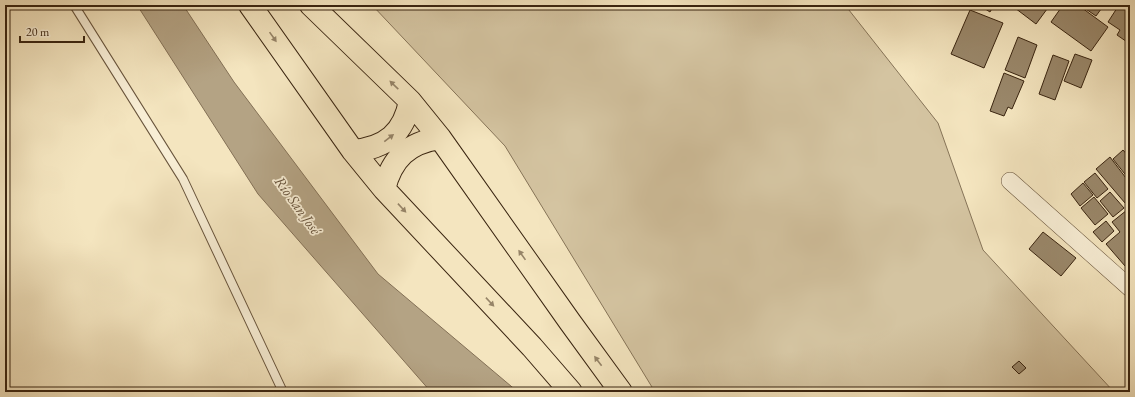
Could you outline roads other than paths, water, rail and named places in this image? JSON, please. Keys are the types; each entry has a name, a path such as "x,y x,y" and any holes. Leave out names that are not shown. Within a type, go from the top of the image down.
{"main road":[{"path":"250,5 354,151 384,189 532,347 571,392"},
{"path":"311,5 410,100 440,138 621,392"},
{"path":"354,151 377,147 396,133 408,112 410,100"},
{"path":"384,189 394,164 403,153 414,145 426,140 440,138"}],"street":[{"path":"1010,181 1130,288"}],"lane":[{"path":"74,5 184,179 283,392"}],"water":[{"name":"Río San José","path":"137,5 183,5 234,82 378,274 518,392 431,392 258,194"}]}
